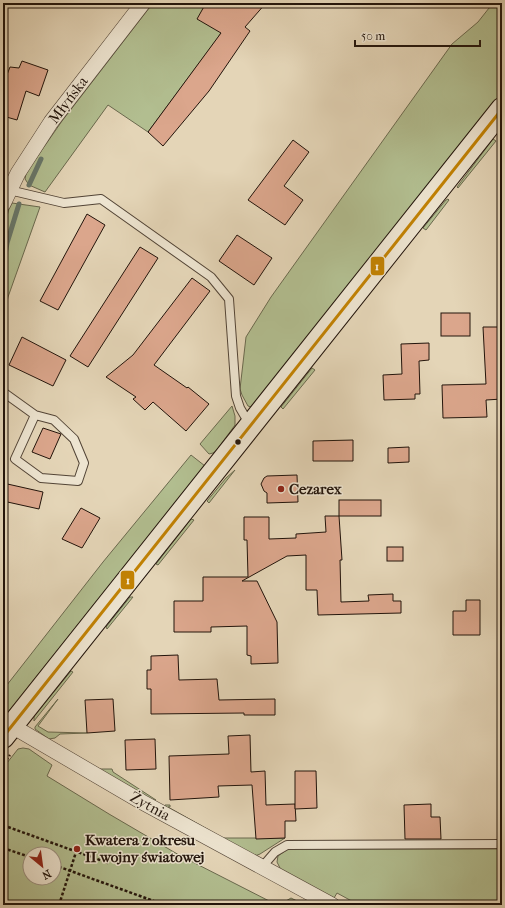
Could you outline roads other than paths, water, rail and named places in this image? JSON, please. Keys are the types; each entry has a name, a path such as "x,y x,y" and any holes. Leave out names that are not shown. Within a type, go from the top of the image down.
{"street":[{"name":"Młyńska","path":"6,197 18,172 51,122 143,3"},
{"path":"7,732 502,109"},
{"name":"Żytnia","path":"7,732 142,802 332,905"}],"lane":[{"path":"6,197 64,203 101,199 211,277 229,299 236,396 240,408 251,425"},
{"path":"3,392 35,415 54,420 74,439 84,463 78,481 41,478 15,459 35,415"},
{"path":"262,867 275,852 287,845 502,844"}],"waterway":[{"path":"29,185 41,159"},
{"path":"3,266 7,243 19,204"}],"place":[{"name":"Cezarex","path":"281,489"},
{"name":"Kwatera z okresu II wojny światowej","path":"77,849"}]}
